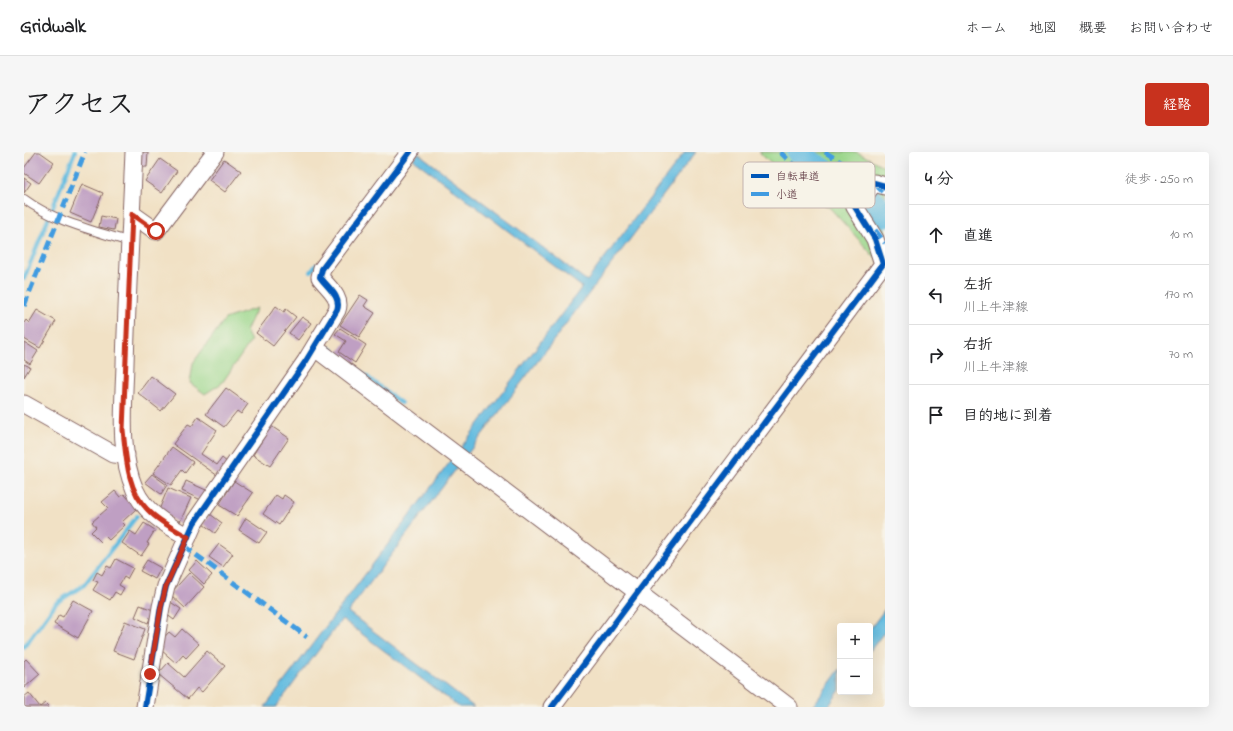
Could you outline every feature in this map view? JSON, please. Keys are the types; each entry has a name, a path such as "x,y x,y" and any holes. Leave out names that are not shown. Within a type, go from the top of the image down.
{"street":[{"path":"134,152 123,430 126,455 135,490 146,508 167,525 188,537"},
{"path":"132,214 156,231 215,152"},
{"path":"145,707 161,607 166,586 194,523 315,348 339,304 337,298 320,277 322,269 410,152"},
{"path":"552,707 883,264 875,240 856,208"},
{"path":"315,348 789,707"},
{"path":"24,404 113,454 126,455"}],"lane":[{"path":"24,198 40,210 59,220 130,242"}],"green space":[{"path":"759,152 789,152 800,162 769,162"},
{"path":"813,152 857,152 885,167 885,203 875,191 875,162 829,162"},
{"path":"830,208 867,208 885,229 885,264 878,261"},
{"path":"257,308 246,331 251,341 222,383 205,394 190,383 193,363 225,319"}],"water":[{"path":"685,152 696,152 348,612 474,707 459,707 342,619 276,707 265,707 582,287 413,159 418,153 587,281"},
{"path":"885,609 885,631 873,647 873,625"},
{"path":"837,673 837,694 828,707 812,707"}],"building":[{"path":"36,152 40,152 54,162 39,183 24,173 24,168"},
{"path":"139,152 148,152 147,167 138,167"},
{"path":"160,159 177,171 162,193 145,181"},
{"path":"224,159 241,171 225,192 209,180"},
{"path":"24,178 31,183 24,193"},
{"path":"82,184 103,193 91,222 70,213"},
{"path":"101,216 116,219 114,230 99,227"},
{"path":"360,295 368,300 364,306 375,313 359,337 340,325"},
{"path":"276,306 284,312 286,309 296,317 273,346 256,333"},
{"path":"37,310 56,321 40,348 24,339 24,323 26,320 29,323"},
{"path":"302,317 311,323 298,340 289,333"},
{"path":"340,328 366,345 355,363 339,352 346,341 335,334"},
{"path":"24,342 38,351 30,364 24,360"},
{"path":"24,364 30,367 24,377"},
{"path":"151,376 175,394 161,411 138,393"},
{"path":"226,388 248,404 241,414 237,411 224,427 206,414"},
{"path":"198,417 217,430 201,454 217,465 222,458 228,463 218,476 173,444 188,424 192,426"},
{"path":"271,426 289,438 270,466 253,455"},
{"path":"172,447 193,462 185,473 182,470 171,485 153,473"},
{"path":"152,474 167,485 161,494 145,482"},
{"path":"186,481 206,490 201,500 182,491"},
{"path":"234,481 253,493 237,516 219,505"},
{"path":"168,488 191,498 179,524 159,510"},
{"path":"115,491 120,497 124,494 137,508 122,522 125,525 109,540 106,537 101,542 91,532 96,527 92,522 108,508 102,502"},
{"path":"276,495 282,499 284,495 294,502 279,525 263,514"},
{"path":"210,514 222,523 215,533 203,524"},
{"path":"246,518 267,532 259,543 239,530"},
{"path":"144,523 155,530 147,543 149,544 141,556 122,543 130,531 136,535"},
{"path":"219,544 233,554 223,567 209,557"},
{"path":"116,559 133,568 127,579 124,577 119,585 124,588 120,595 115,592 110,600 93,590 98,582 93,580 97,572 102,575 107,566 111,568"},
{"path":"147,560 161,568 155,579 140,571"},
{"path":"197,561 212,575 204,584 189,570"},
{"path":"189,573 204,587 185,608 170,594"},
{"path":"73,600 93,611 78,638 54,624 59,615 63,617"},
{"path":"169,601 181,609 174,620 166,614"},
{"path":"140,605 153,610 148,623 135,617"},
{"path":"125,621 145,629 134,659 113,651"},
{"path":"182,629 199,644 186,658 183,655 176,663 161,650 160,642 169,632 175,637"},
{"path":"207,651 225,666 202,692 197,688 188,699 158,674 168,663 184,677"},
{"path":"26,659 40,674 24,688 24,661"},
{"path":"29,693 40,707 24,707 24,697"},
{"path":"45,703 49,707 40,707"}],"waterway":[{"path":"24,279 75,152"},
{"path":"799,152 809,162"},
{"path":"875,204 885,215"},
{"path":"311,272 316,265"},
{"path":"330,348 401,403"},
{"path":"24,647 56,603 84,585 137,516"}],"marked path":[{"path":"24,306 85,152"},
{"path":"780,152 791,162"},
{"path":"825,152 841,162"},
{"path":"875,184 885,194"},
{"path":"875,230 885,243"},
{"path":"184,546 307,637"}],"cycle path":[{"path":"145,707 161,607 166,586 194,523 306,361 337,310 338,305 336,296 320,277 322,269 410,152"},
{"path":"875,183 885,186"},
{"path":"552,707 883,264 875,239 856,208"}],"route":[{"path":"150,674 166,586 188,537 167,525 146,508 135,490 129,471 123,430 132,214 156,231"}]}
